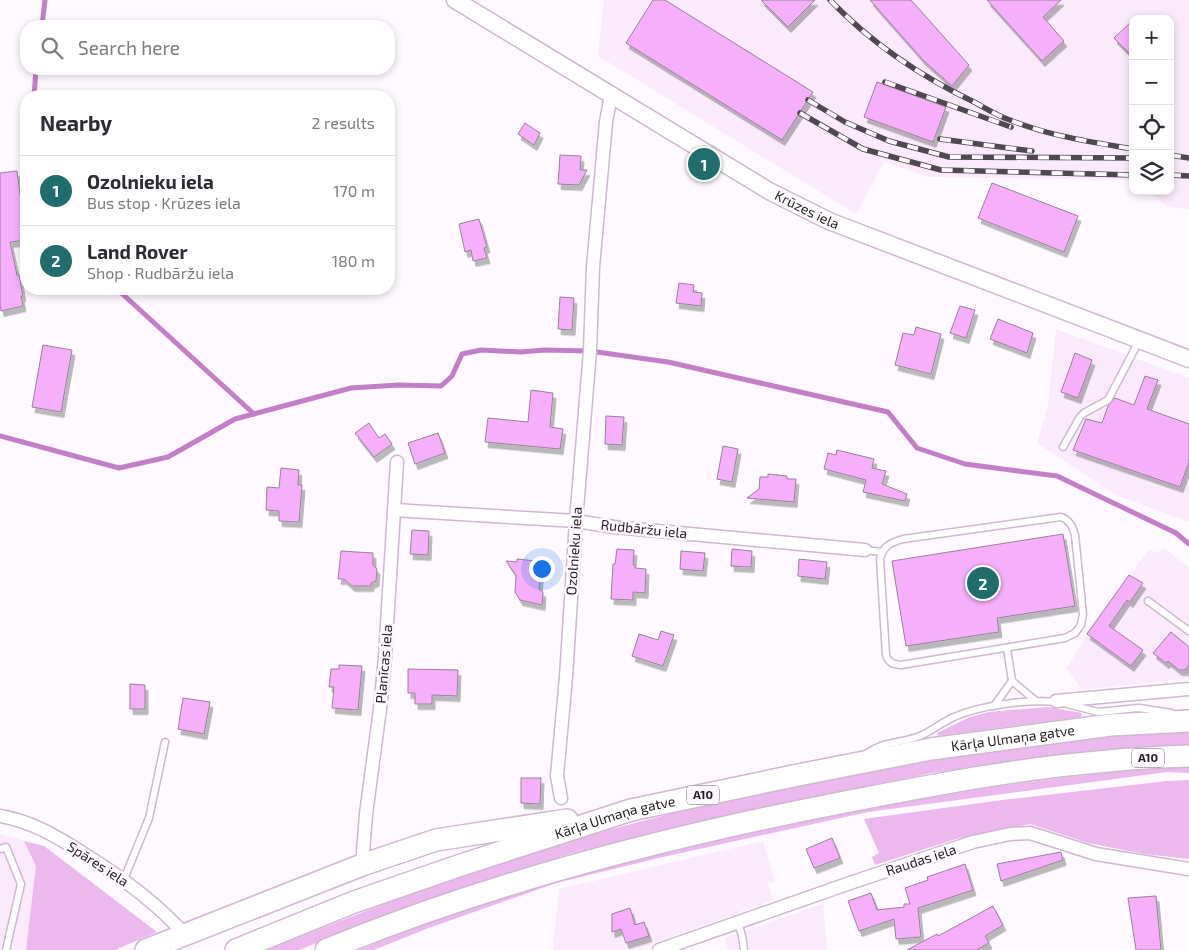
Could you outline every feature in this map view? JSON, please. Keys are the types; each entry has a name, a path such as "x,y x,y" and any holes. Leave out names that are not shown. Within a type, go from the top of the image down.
{"highway":[{"name":"Kārļa Ulmaņa gatve","path":"236,950 354,902 631,810 931,749 1092,727 1189,721"},
{"name":"A10","path":"326,950 445,906 551,872 663,841 758,819 935,785 1021,772 1108,761 1189,756"},
{"path":"146,950 362,865 436,840 631,810"}],"street":[{"name":"Krūzes iela","path":"455,0 769,191 829,221 1189,359"},
{"name":"Ozolnieku iela","path":"561,798 557,776 590,351 594,258 606,122 611,95"},
{"name":"Planīcas iela","path":"362,865 367,805 381,701 397,462"},
{"name":"Rudbāržu iela","path":"394,510 576,520 614,527 865,550"},
{"path":"1056,702 1189,689"},
{"name":"Spāres iela","path":"0,816 17,819 46,830 124,879 184,934"},
{"name":"Raudas iela","path":"659,950 738,921 974,842 1010,834 1030,833 1096,854 1189,869"}],"lane":[{"path":"1063,447 1080,417 1108,400 1140,341"},
{"path":"1061,517 1066,518 1073,528 1075,535 1083,614 1081,625 1075,632 1065,638 1007,648 901,665 888,661 886,655 880,559 883,549 892,542 903,539 1061,517"},
{"path":"865,550 882,552"},
{"path":"1148,601 1189,631"},
{"path":"1007,648 1012,681 1036,701"},
{"path":"994,706 1012,681"},
{"path":"850,765 877,746 920,736 954,716 980,708 1036,701 1056,702 1098,712 1139,708 1189,716"},
{"path":"124,879 149,818 165,742"},
{"path":"0,849 6,847 21,884 6,950"},
{"path":"738,921 744,950"}],"shaded area":[{"path":"604,0 1189,0 1189,209 1169,207 1153,195 1174,195 1174,15 1129,15 1129,180 928,177 884,162 856,214 598,56"},
{"path":"1056,329 1189,378 1189,522 1116,495 1037,443 1048,405"},
{"path":"1164,548 1189,568 1189,678 1082,690 1067,668 1087,634 1149,549 1157,553"},
{"path":"1048,707 1082,713 1081,717 938,736 937,733 970,717 989,712"},
{"path":"1189,731 1189,745 1109,750 932,773 742,812 569,854 415,904 299,950 266,950 463,873 612,829 732,798 904,765 1000,750 1106,736"},
{"path":"1189,767 1189,773 1167,772 868,812 663,857 556,883 426,929 374,950 359,950 437,919 556,881 731,836 846,812 998,786 1115,771"},
{"path":"1189,780 1189,859 1144,854 1088,843 1030,824 956,839 875,865 872,857 879,853 864,819 1002,800"},
{"path":"0,834 44,846 95,885 88,950 0,950"},
{"path":"24,841 44,846 157,932 115,950 26,950 36,866"},
{"path":"763,841 775,882 768,884 773,900 635,950 553,950 559,889"},
{"path":"823,904 827,950 728,950 725,938"}],"building":[{"path":"653,0 665,0 813,92 782,140 626,43"},
{"path":"761,0 815,0 788,27"},
{"path":"870,0 911,0 969,65 952,86 923,60"},
{"path":"987,0 1061,0 1043,17 1064,41 1042,61"},
{"path":"1129,24 1129,53 1114,38"},
{"path":"877,82 946,107 933,142 864,117"},
{"path":"525,123 540,133 534,145 518,134"},
{"path":"560,155 581,156 580,170 587,170 579,185 558,184"},
{"path":"17,171 20,194 20,241 10,242 17,275 19,275 20,280 20,295 23,296 21,296 23,306 1,311 0,304 0,173"},
{"path":"992,183 1078,216 1064,252 978,218"},
{"path":"479,219 487,247 484,248 487,258 473,261 471,250 465,252 459,224"},
{"path":"679,283 694,285 693,292 702,293 701,306 676,303"},
{"path":"560,297 574,298 572,330 558,329"},
{"path":"960,306 975,310 966,338 950,333"},
{"path":"998,319 1033,333 1027,353 990,339"},
{"path":"916,327 941,334 931,374 895,365 903,333 914,335"},
{"path":"43,345 72,350 61,412 32,407"},
{"path":"1075,353 1092,360 1078,398 1061,392"},
{"path":"1145,376 1158,380 1147,409 1189,424 1189,462 1180,487 1073,450 1086,419 1102,423 1108,406 1115,398 1134,405"},
{"path":"531,390 553,393 550,427 563,429 560,449 485,442 488,418 528,422"},
{"path":"606,416 624,417 622,445 605,444"},
{"path":"369,423 379,438 385,434 392,444 374,457 355,433"},
{"path":"438,433 445,453 415,464 408,443"},
{"path":"723,446 738,449 732,482 717,479"},
{"path":"837,450 874,459 872,468 886,471 882,484 907,494 905,501 863,492 866,480 824,469 828,453 836,455"},
{"path":"281,468 299,470 298,485 302,485 299,522 279,521 279,511 266,510 267,487 279,488"},
{"path":"768,474 787,476 787,479 796,479 794,502 747,498 759,489 760,477 768,477"},
{"path":"412,530 429,531 428,555 410,554"},
{"path":"1063,534 1075,606 997,618 999,632 906,646 892,561"},
{"path":"617,549 634,550 633,565 635,568 646,569 645,593 633,592 633,600 611,599 613,564 615,564"},
{"path":"732,549 752,551 751,567 731,566"},
{"path":"341,551 373,553 373,565 377,569 376,581 371,583 371,586 352,586 344,579 338,579"},
{"path":"681,551 705,553 703,571 680,569"},
{"path":"517,559 536,561 541,567 539,589 543,592 542,605 520,600 515,592 516,575 506,561 517,562"},
{"path":"799,559 827,562 825,579 798,576"},
{"path":"1129,575 1143,583 1130,602 1127,600 1109,626 1143,650 1131,666 1087,634"},
{"path":"661,631 674,635 663,666 632,656 639,634 658,640"},
{"path":"1171,632 1189,647 1189,665 1185,670 1179,670 1168,661 1166,663 1153,653"},
{"path":"339,665 362,666 358,710 332,708 334,687 329,687 331,669 339,669"},
{"path":"408,669 458,670 457,696 432,695 432,704 415,704 415,693 408,693"},
{"path":"130,684 145,685 145,709 130,709"},
{"path":"183,698 210,702 204,734 178,729"},
{"path":"521,778 541,778 540,804 521,803"},
{"path":"832,838 840,858 814,868 806,849"},
{"path":"1061,852 1063,860 1001,881 997,864"},
{"path":"965,864 973,890 918,908 921,937 896,939 894,919 859,931 848,901 871,893 877,910 904,907 904,904 910,904 905,888 928,880 927,877"},
{"path":"1156,896 1161,950 1136,950 1128,898"},
{"path":"993,906 1003,925 985,936 989,943 976,950 907,950 937,934 938,936"},
{"path":"630,908 635,925 644,922 649,936 626,943 621,929 612,932 612,914"}],"waterway":[{"path":"43,20 45,0"},
{"path":"34,90 36,75"},
{"path":"124,295 254,414"},
{"path":"0,436 119,468 168,457 235,419 351,388 399,385 441,386 452,376 462,354 481,350 521,352 544,350 590,351 668,362 888,412 917,448 965,464 1057,476 1176,533 1189,544"}],"railway":[{"path":"830,0 880,45 917,71 997,114 1025,126 1055,134 1129,148"},
{"path":"885,82 1011,127"},
{"path":"808,100 845,122 889,141 949,157 1129,158"},
{"path":"800,113 863,149 941,170 1129,175"},
{"path":"940,139 1032,151"},
{"path":"1174,156 1189,158"},
{"path":"1174,175 1189,176"}],"place":[{"name":"Ozolnieku iela","path":"704,164"},
{"name":"Land Rover","path":"983,583"}]}
